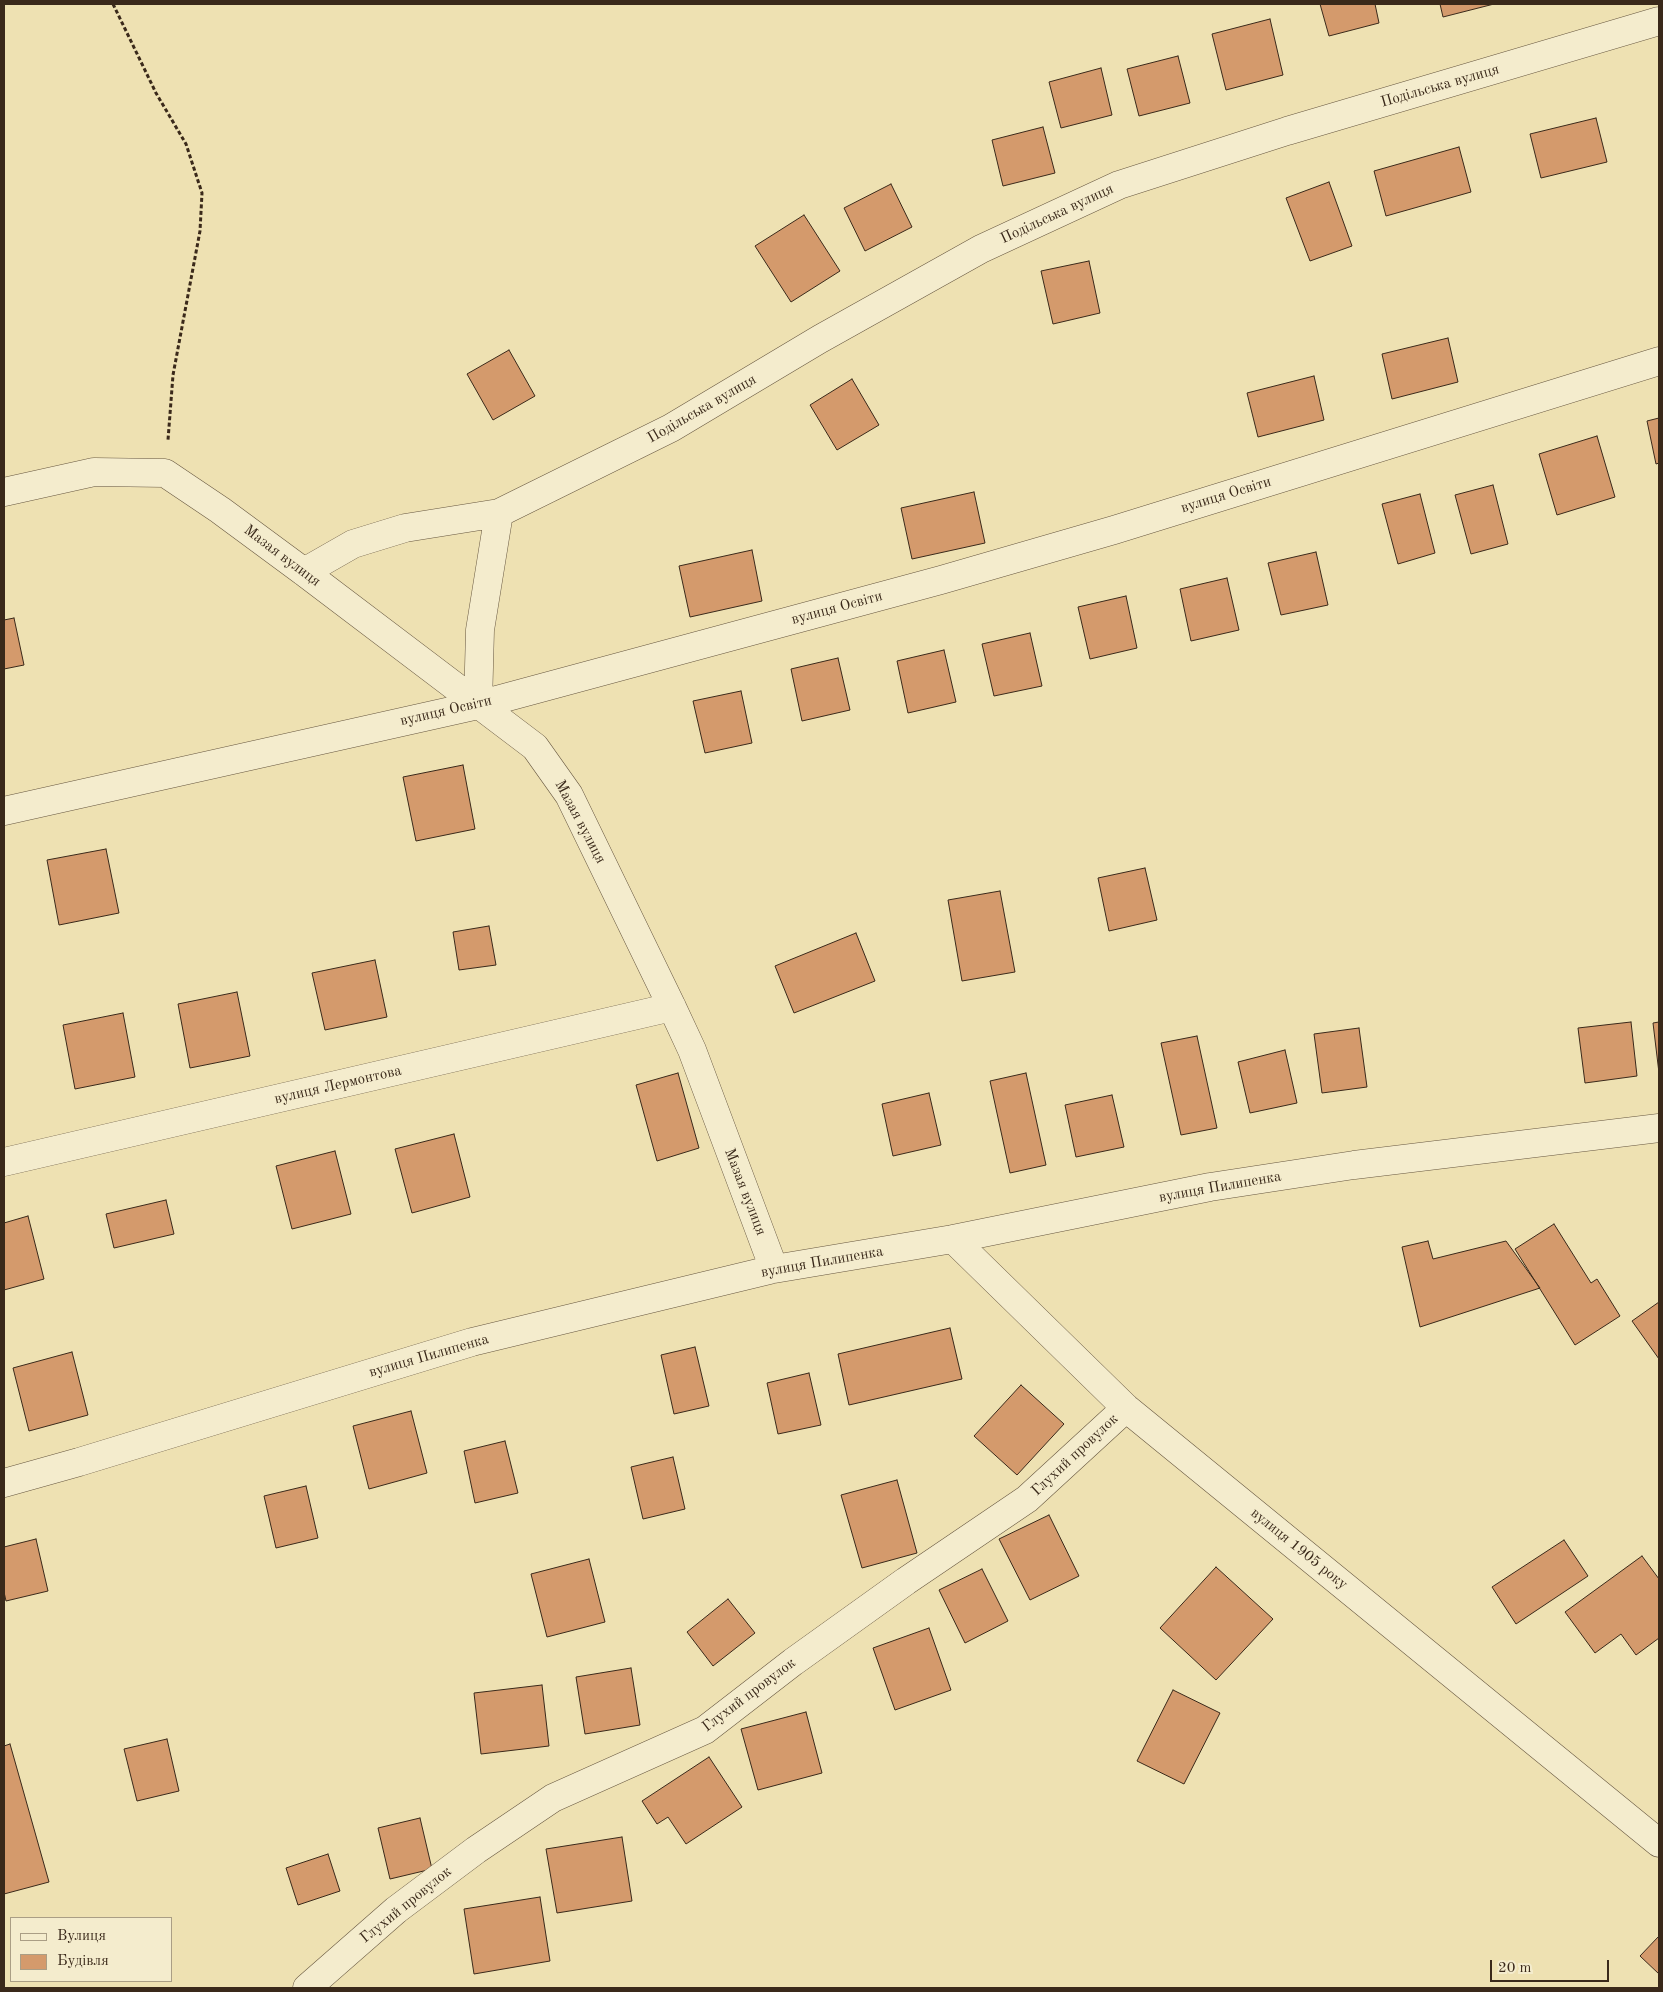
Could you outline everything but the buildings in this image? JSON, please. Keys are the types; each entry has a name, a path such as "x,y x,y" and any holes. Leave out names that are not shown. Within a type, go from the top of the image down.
{"street":[{"name":"Подільська вулиця","path":"304,572 353,544 405,528 499,513 672,428 820,339 981,249 1119,186 1287,131 1659,21"},
{"name":"вулиця Освіти","path":"4,811 478,704 941,580 1114,530 1659,361"},
{"path":"4,492 94,472 165,473"},
{"name":"Мазая вулиця","path":"165,473 220,510 304,572 535,747 569,795 692,1050 774,1269"},
{"path":"478,704 480,630 499,513"},
{"name":"вулиця Лермонтова","path":"4,1162 672,1007"},
{"name":"вулиця Пилипенка","path":"4,1483 79,1462 472,1342 774,1269 953,1240 1210,1187 1354,1165 1659,1128"},
{"name":"вулиця 1905 року","path":"953,1240 1126,1408 1659,1843"},
{"name":"Глухий провулок","path":"306,1988 396,1910 476,1850 553,1798 705,1730 792,1662 906,1581 1027,1500 1126,1408"}],"path":[{"path":"113,4 156,92 186,144 202,193 200,231 173,375 165,473"}]}
